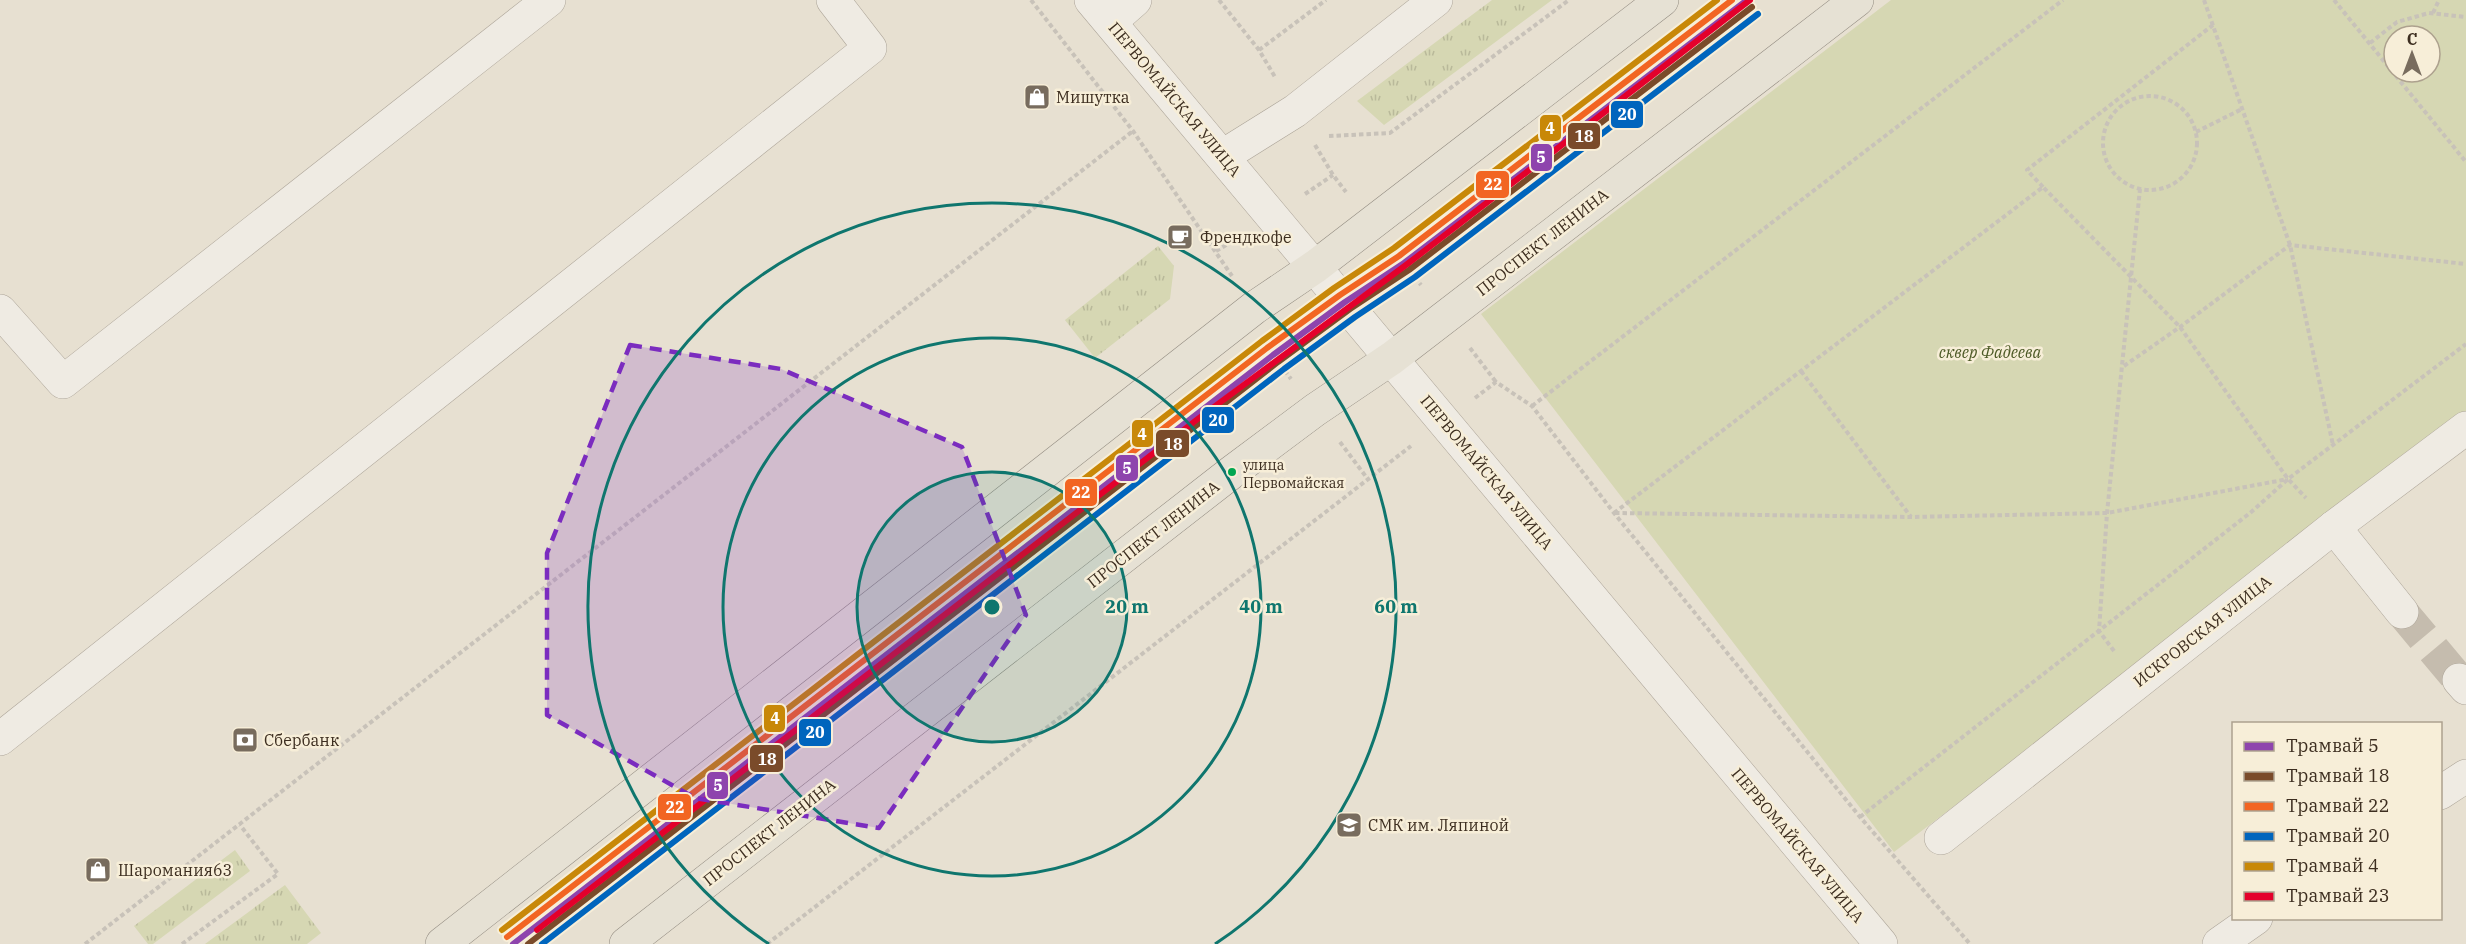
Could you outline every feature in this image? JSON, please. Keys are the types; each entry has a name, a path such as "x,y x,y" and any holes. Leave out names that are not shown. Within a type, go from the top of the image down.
{"main road":[{"path":"442,944 1254,308 1316,266 1662,0"},
{"name":"ПРОСПЕКТ ЛЕНИНА","path":"626,944 1232,472 1315,410 1392,358 1857,0"}],"street":[{"path":"0,311 63,382 549,0"},
{"path":"0,739 870,48 833,0"},
{"path":"1101,11 1136,0"},
{"path":"1223,156 1295,111 1436,0"},
{"name":"ПЕРВОМАЙСКАЯ УЛИЦА","path":"1101,11 1881,944"},
{"name":"ИСКРОВСКАЯ УЛИЦА","path":"1941,838 2334,527 2466,428"},
{"path":"2334,527 2402,612"},
{"path":"2442,792 2466,776"},
{"path":"2218,944 2253,920"}],"path":[{"path":"85,944 1133,131 1031,0"},
{"path":"1219,0 1259,50 1326,0"},
{"path":"1322,136 1390,133 1569,0"},
{"path":"1532,406 2063,0"},
{"path":"2204,0 2290,246 2333,445"},
{"path":"2334,0 2466,162"},
{"path":"2432,14 2439,0"},
{"path":"2370,43 2397,22 2432,14 2466,17"},
{"path":"2213,25 2027,170 2180,327 2288,479"},
{"path":"2144,96 2160,97 2175,103 2188,114 2198,141 2196,156 2190,170 2166,188 2152,191 2124,183 2112,172 2105,158 2103,141 2106,125 2115,111 2121,107 2128,101 2144,96"},
{"path":"2116,101 2121,107"},
{"path":"2196,132 2242,108"},
{"path":"1614,513 2043,187"},
{"path":"2139,682 2098,631 2107,513 2140,189"},
{"path":"2123,366 2290,246 2466,264"},
{"path":"1860,817 2250,513 2288,479 2466,344"},
{"path":"1801,370 1911,517"},
{"path":"767,944 1367,478 1496,382 1532,406 1614,513 1860,817 1970,944"},
{"path":"1614,513 1911,517 2107,513 2288,479"},
{"path":"182,944 278,874 240,825"}],"highlighted area":[{"path":"630,345 781,369 962,447 1026,615 879,828 695,798 547,715 547,553"}],"green space":[{"path":"1492,0 1552,0 1384,125 1357,101"},
{"name":"сквер Фадеева","path":"1891,0 2466,0 2466,415 1894,852 1481,314"},
{"path":"1158,246 1174,266 1170,299 1095,358 1065,320"},
{"path":"235,850 250,871 153,944 148,944 134,926"},
{"path":"285,885 321,933 307,944 205,944"}],"tunnel":[{"path":"2402,612 2459,680"}],"tram line":[{"name":"4","path":"502,930 1262,341 1334,288 1394,248 1717,0"},
{"name":"22","path":"507,937 1267,348 1399,256 1732,0"},
{"name":"5","path":"513,944 1273,355 1345,302 1404,263 1747,0"},
{"name":"23","path":"537,930 1199,418 1406,265 1750,0"},
{"name":"18","path":"528,944 1278,362 1350,309 1409,270 1752,7"},
{"name":"20","path":"542,944 1284,369 1415,277 1758,14"}],"place":[{"name":"Мишутка","path":"1037,97"},
{"name":"Френдкофе","path":"1180,237"},
{"name":"улица Первомайская","path":"1232,472"},
{"name":"Сбербанк","path":"245,740"},
{"name":"СМК им. Ляпиной","path":"1349,825"},
{"name":"Шаромания63","path":"98,870"}]}
